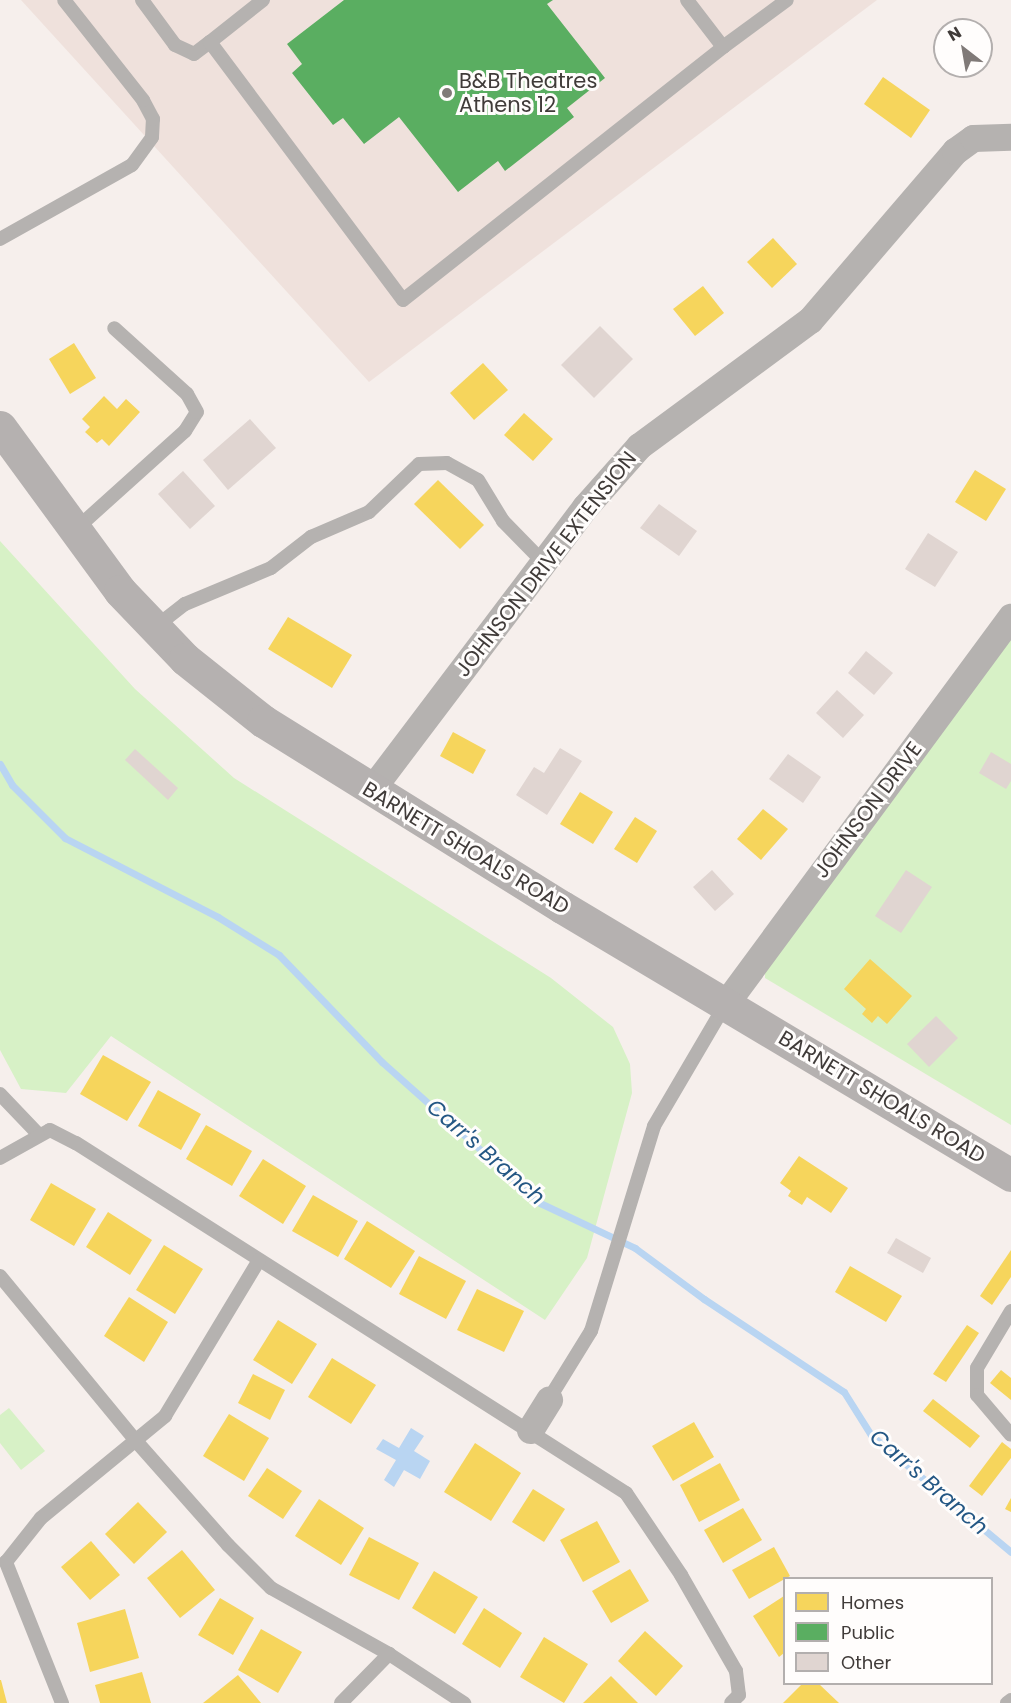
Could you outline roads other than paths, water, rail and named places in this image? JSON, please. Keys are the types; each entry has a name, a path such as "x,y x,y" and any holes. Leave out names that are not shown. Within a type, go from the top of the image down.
{"main road":[{"name":"BARNETT SHOALS ROAD","path":"0,427 74,532 154,628 185,659 263,721 371,790 1011,1175"}],"street":[{"name":"JOHNSON DRIVE EXTENSION","path":"371,790 585,507 639,446 810,320 955,150 973,138 1011,137"},
{"name":"JOHNSON DRIVE","path":"726,1003 1011,617"},
{"path":"530,1430 549,1399"}],"lane":[{"path":"0,239 132,165 152,137 153,119 142,100 64,0"},
{"path":"142,0 175,45 195,54 263,0"},
{"path":"687,0 723,48"},
{"path":"210,42 403,300 787,0"},
{"path":"74,532 185,431 197,412 187,394 114,327"},
{"path":"154,628 185,604 271,568 311,537 369,512 418,464 447,463 478,480 503,521 544,563"},
{"path":"549,1399 591,1331 654,1126 726,1003"},
{"path":"0,1094 39,1135"},
{"path":"0,1158 50,1130 76,1143 627,1493 681,1575 736,1671 739,1695 731,1703"},
{"path":"62,1703 6,1562 41,1518 165,1416 259,1260"},
{"path":"0,1276 135,1441 271,1588 390,1654 464,1703"},
{"path":"1011,1311 977,1368 977,1395 1011,1435"},
{"path":"341,1703 390,1654"},
{"path":"1007,1703 1011,1700"}],"water":[{"path":"411,1428 424,1436 414,1451 430,1461 420,1479 404,1470 394,1487 384,1480 396,1460 376,1449 383,1439 399,1448"}],"waterway":[{"name":"Carr's Branch","path":"0,764 12,785 65,838 218,917 279,955 382,1062 540,1203 635,1248 704,1299 844,1392 871,1435 1011,1552"}],"place":[{"name":"B&B Theatres Athens 12","path":"447,93"}]}
